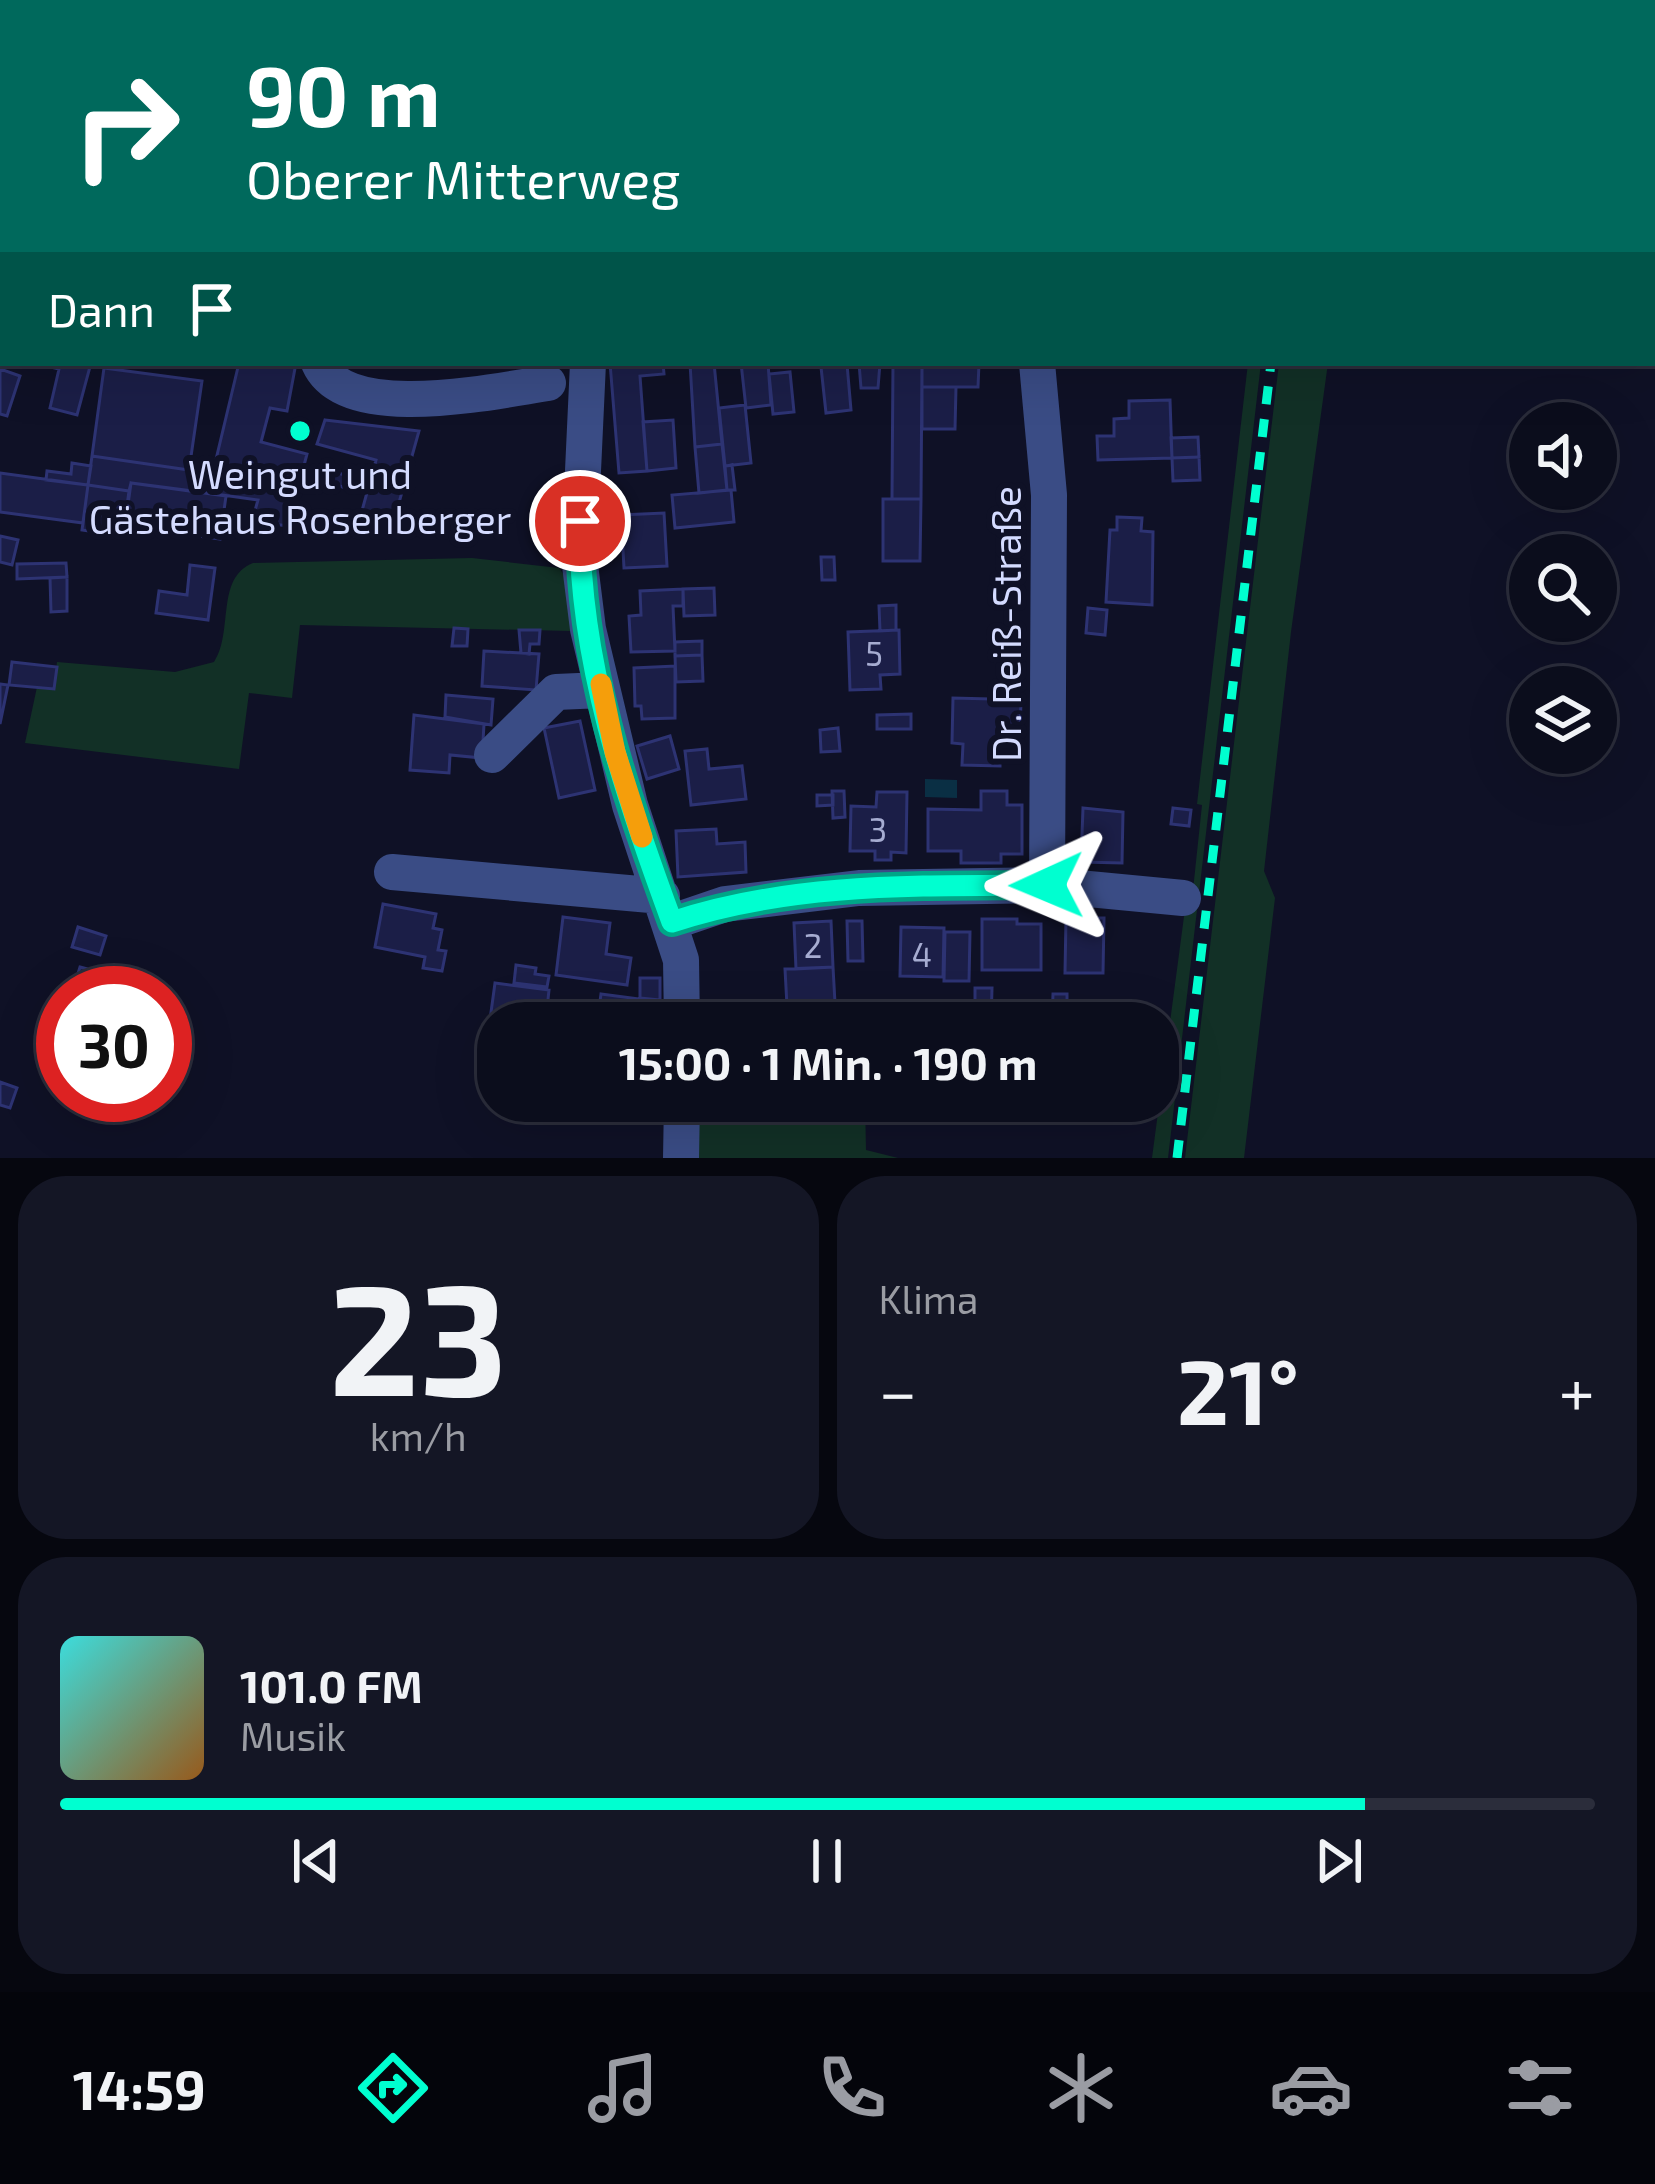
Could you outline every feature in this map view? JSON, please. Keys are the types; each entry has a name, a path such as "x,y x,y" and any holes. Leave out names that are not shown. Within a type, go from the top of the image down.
{"street":[{"path":"320,366 326,378 342,389 425,400 548,383"},
{"path":"588,366 579,557 588,629 630,805 681,960 682,1002"},
{"name":"Dr. Reiß-Straße","path":"1036,366 1049,495 1047,885"},
{"path":"492,754 556,692 602,690"},
{"path":"392,872 667,909 859,888 1047,885 1183,898"},
{"path":"681,1158 682,1122"}],"green space":[{"path":"1248,366 1261,366 1179,1064 1179,1002 1173,1002 1185,909 1191,909 1202,805 1197,804"},
{"path":"1279,366 1328,366 1264,871 1275,898 1244,1158 1185,1158"},
{"path":"472,558 559,568 564,575 571,631 300,625 292,698 249,693 239,769 25,743 37,687 54,689 57,662 175,672 214,662 229,593 241,570 253,563"},
{"path":"693,1122 865,1122 866,1150 898,1158 692,1158"},
{"path":"1157,1122 1172,1122 1168,1158 1152,1158"}],"water":[{"path":"925,779 957,780 957,798 925,797"}],"building":[{"path":"46,366 90,366 77,415 50,408 59,369"},
{"path":"238,366 295,366 287,411 270,408 261,442 307,454 288,526 252,521 258,500 208,493"},
{"path":"610,366 663,366 664,374 640,376 647,471 619,473"},
{"path":"690,366 714,366 722,444 695,447"},
{"path":"741,366 768,366 771,405 746,408"},
{"path":"847,366 851,410 826,413 821,367"},
{"path":"859,366 880,366 878,388 861,388"},
{"path":"893,366 922,366 921,499 892,499"},
{"path":"922,366 979,366 978,387 922,387"},
{"path":"104,368 202,381 189,470 92,456"},
{"path":"0,369 20,376 7,416 0,414"},
{"path":"790,372 794,412 773,414 769,374"},
{"path":"922,387 956,387 955,429 922,429"},
{"path":"1170,400 1172,458 1098,460 1097,436 1114,436 1114,419 1129,418 1129,401"},
{"path":"745,405 751,463 725,466 719,408"},
{"path":"325,420 419,431 390,535 355,536 376,460 317,444"},
{"path":"673,420 676,468 647,471 643,422"},
{"path":"1198,437 1199,457 1172,458 1171,438"},
{"path":"722,444 727,490 699,493 695,447"},
{"path":"92,456 213,473 208,493 131,483 129,491 88,485"},
{"path":"1199,457 1200,480 1173,481 1172,458"},
{"path":"72,463 91,466 88,485 46,480 47,471 71,474"},
{"path":"732,465 735,490 727,490 725,466"},
{"path":"335,472 348,476 345,488 332,483"},
{"path":"0,473 88,485 83,523 0,512"},
{"path":"131,483 226,496 220,539 125,526"},
{"path":"88,485 129,491 123,536 82,530"},
{"path":"731,490 734,522 675,528 672,495"},
{"path":"883,499 921,499 920,561 883,561"},
{"path":"664,513 667,566 624,568 621,515"},
{"path":"1117,517 1142,518 1141,531 1153,532 1152,605 1106,602 1110,530 1117,530"},
{"path":"0,536 18,540 12,565 0,562"},
{"path":"821,557 834,557 835,580 822,580"},
{"path":"66,563 67,577 17,579 17,564"},
{"path":"190,565 215,568 208,620 156,613 159,591 187,595"},
{"path":"67,577 67,611 51,612 50,578"},
{"path":"714,588 715,615 684,616 683,589"},
{"path":"683,589 683,606 673,606 675,651 631,652 629,616 641,615 640,591"},
{"path":"896,605 896,630 880,631 879,606"},
{"path":"1088,608 1107,610 1105,635 1086,633"},
{"path":"454,628 468,629 467,646 452,646"},
{"path":"519,630 540,630 539,644 530,644 529,654 521,653"},
{"path":"899,630 900,674 880,675 881,689 850,690 848,632"},
{"path":"702,641 702,655 675,656 675,642"},
{"path":"484,651 539,654 536,690 482,686"},
{"path":"702,655 703,681 676,682 675,656"},
{"path":"12,662 57,667 54,689 9,685"},
{"path":"675,666 675,718 642,719 641,706 635,706 634,668"},
{"path":"0,684 8,685 0,724"},
{"path":"992,684 1013,684 1013,697 1021,697 1020,743 1000,743 1000,766 962,765 963,744 952,743 953,698 991,699"},
{"path":"446,695 493,699 491,725 445,717"},
{"path":"911,714 911,729 877,729 877,715"},
{"path":"414,715 484,724 482,758 450,755 449,773 410,770"},
{"path":"580,721 595,790 559,798 544,728"},
{"path":"838,728 840,751 821,752 820,730"},
{"path":"670,736 679,769 647,779 637,746"},
{"path":"707,749 709,769 742,766 746,799 691,805 685,751"},
{"path":"832,791 844,791 845,817 833,818"},
{"path":"981,791 1007,791 1007,805 1022,805 1022,854 1001,854 1001,863 961,863 961,851 928,851 928,809 981,810"},
{"path":"877,792 907,792 906,853 891,852 891,860 875,860 875,851 850,851 851,806 876,807"},
{"path":"817,795 833,795 833,805 817,806"},
{"path":"1083,808 1123,812 1122,863 1081,862"},
{"path":"1173,808 1191,810 1189,826 1171,824"},
{"path":"716,829 717,844 745,842 746,872 678,877 676,831"},
{"path":"383,904 436,914 433,928 442,930 438,950 446,951 442,971 423,968 425,957 375,947"},
{"path":"563,917 610,923 606,954 631,958 627,985 556,975"},
{"path":"1066,918 1104,918 1103,973 1065,973"},
{"path":"982,919 1041,924 1041,970 982,970"},
{"path":"831,921 833,967 796,969 794,923"},
{"path":"847,921 862,921 863,961 848,961"},
{"path":"78,927 106,936 100,955 72,947"},
{"path":"901,927 944,928 943,977 900,976"},
{"path":"945,932 970,932 969,981 944,981"},
{"path":"516,965 549,976 547,987 514,983"},
{"path":"833,967 835,1002 787,1002 785,969"},
{"path":"640,978 660,978 660,1000 640,998"},
{"path":"495,983 549,990 548,1002 492,1002"},
{"path":"975,988 992,988 992,1002 975,1002"},
{"path":"601,994 662,1002 600,1002"},
{"path":"1053,994 1067,994 1067,1002 1053,1002"},
{"path":"0,1082 17,1088 10,1108 0,1105"}],"railway":[{"path":"1177,1158 1271,366"}],"slow traffic":[{"path":"601,684 615,752 642,837"}],"place":[{"name":"Weingut und Gästehaus Rosenberger","path":"300,431"}],"route":[{"path":"580,521 579,557 588,629 615,752 672,922 725,904 859,888 1047,885"}]}
